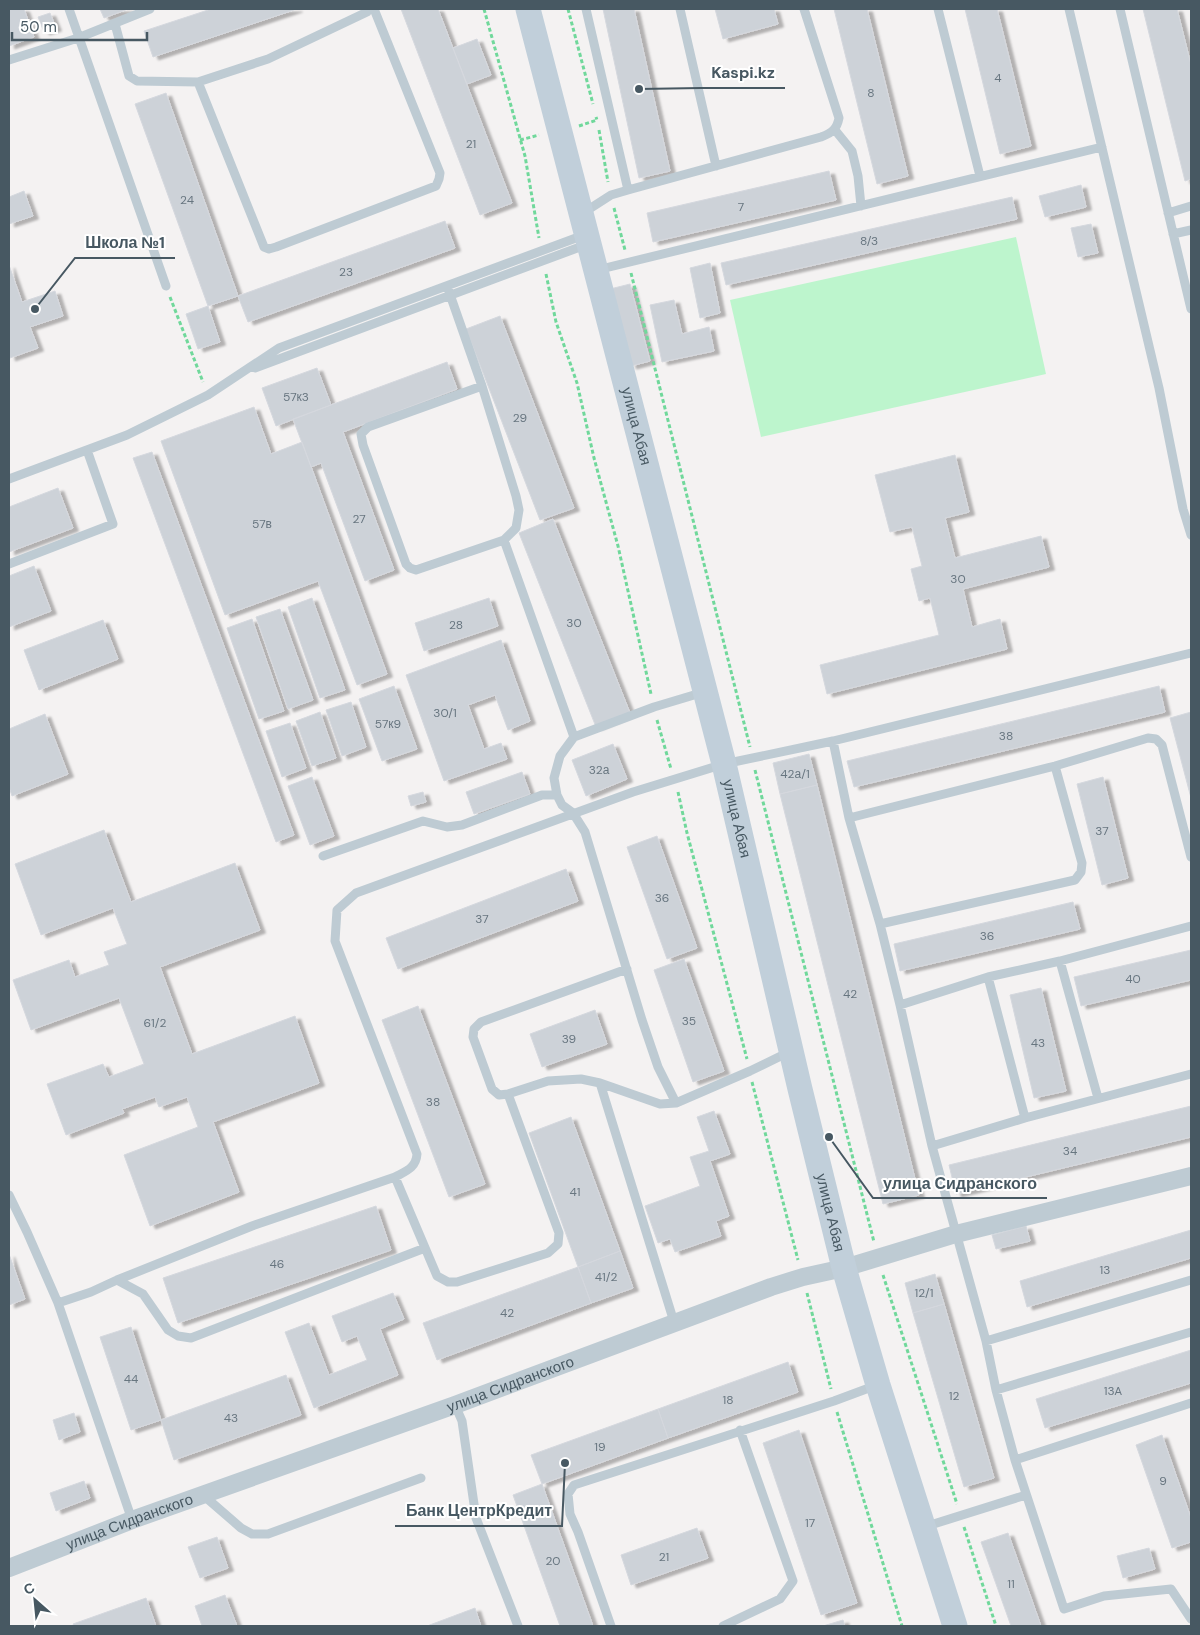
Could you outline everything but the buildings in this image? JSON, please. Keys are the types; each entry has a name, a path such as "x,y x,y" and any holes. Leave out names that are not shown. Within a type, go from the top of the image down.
{"street":[{"name":"улица Абая","path":"528,9 706,691 844,1268 878,1384 955,1626"},
{"name":"улица Сидранского","path":"9,1568 132,1520 455,1405 674,1322 803,1277 844,1268 956,1234 1191,1176"}],"lane":[{"path":"69,9 166,286"},
{"path":"9,60 78,38 150,9"},
{"path":"115,24 129,76 132,80 137,82 198,82 268,59 367,12 369,9"},
{"path":"198,82 264,247 269,249 276,247 436,186 440,173 374,9"},
{"path":"586,9 628,190"},
{"path":"680,9 716,166"},
{"path":"246,371 543,260 585,231 611,195 821,137 835,130 839,118 804,9"},
{"path":"938,9 980,176"},
{"path":"1069,9 1159,388 1183,509 1191,536"},
{"path":"1120,9 1191,309"},
{"path":"835,130 852,150 858,176 861,206"},
{"path":"595,270 1102,147"},
{"path":"1168,212 1191,206"},
{"path":"1173,234 1191,230"},
{"path":"9,479 127,435 208,395 279,348 542,251 585,231"},
{"path":"447,286 482,386 519,510 516,528 504,540 416,570 410,568 406,564 363,444 362,434 368,427 482,386"},
{"path":"9,564 113,524 87,450"},
{"path":"504,540 574,737"},
{"path":"58,1303 91,1292 252,1226 395,1177 413,1168 417,1161 417,1154 335,942 338,910 356,893 573,813 724,764 833,741 1191,653"},
{"path":"676,1102 658,1066 642,1020 585,832 573,813 562,805 557,794 554,778 560,756 574,737 654,707 706,691"},
{"path":"849,818 1055,766 1148,738 1156,739 1162,745 1191,857"},
{"path":"833,741 849,818 880,924 932,1146 986,1341 1014,1460 1064,1608 1104,1596 1171,1589 1191,1619"},
{"path":"880,924 1076,880 1081,872 1082,864 1055,766"},
{"path":"323,856 423,821 447,827 462,825 542,795 557,794"},
{"path":"900,1005 988,977 1060,961 1191,926"},
{"path":"1060,961 1098,1098"},
{"path":"626,969 481,1022 474,1029 474,1037 492,1089 499,1095 508,1094 548,1081 581,1079 600,1082 660,1104 676,1102 750,1071 791,1051"},
{"path":"988,977 1025,1118"},
{"path":"932,1146 1025,1118 1191,1074"},
{"path":"600,1082 674,1322"},
{"path":"395,1177 437,1276 448,1282 457,1282 548,1253 558,1244 559,1233 508,1094"},
{"path":"9,1195 58,1303 132,1520"},
{"path":"117,1280 143,1294 168,1330 178,1336 191,1338 425,1248"},
{"path":"986,1341 1191,1280"},
{"path":"996,1390 1191,1332"},
{"path":"611,1626 570,1514 568,1494 574,1485 834,1401 878,1384"},
{"path":"1014,1460 1191,1403"},
{"path":"455,1405 462,1421 476,1518 518,1626"},
{"path":"723,1626 780,1599 793,1581 740,1430"},
{"path":"202,1495 241,1528 252,1534 268,1534 421,1478"},
{"path":"924,1527 1026,1495"}],"path":[{"path":"484,9 524,156 542,251"},
{"path":"597,120 611,195 878,1258 996,1626"},
{"path":"543,260 556,322 577,383 594,458 618,546 654,707 675,779 687,833 718,946 834,1401 902,1626"},
{"path":"166,286 208,395"}],"green space":[{"path":"1016,237 1046,374 761,437 730,300"}],"place":[{"name":"Kaspi.kz","path":"639,89"},
{"name":"Школа №1","path":"35,309"},
{"name":"улица Сидранского","path":"829,1137"},
{"name":"Банк ЦентрКредит","path":"565,1463"}]}
